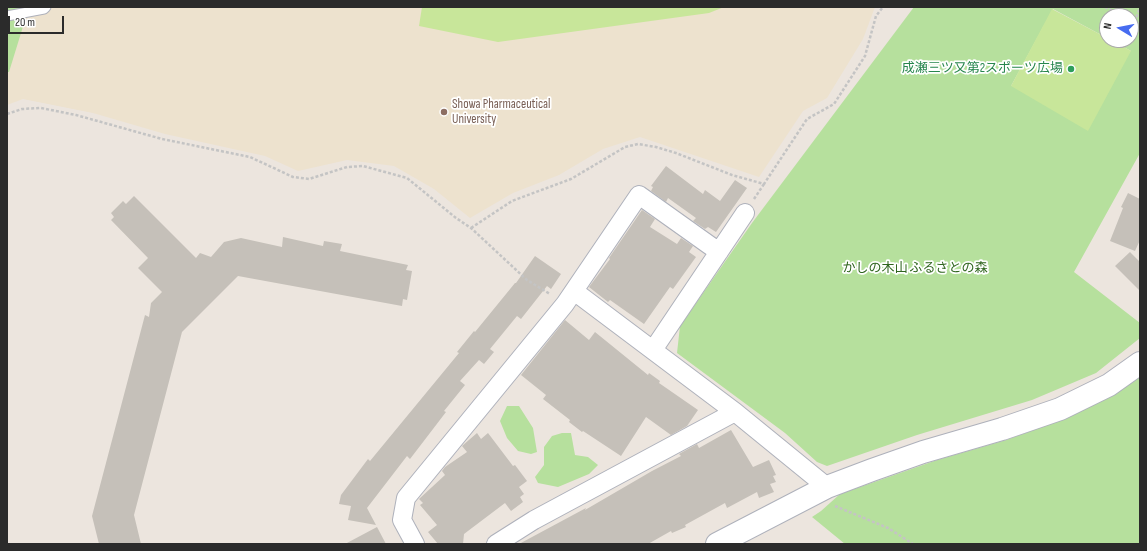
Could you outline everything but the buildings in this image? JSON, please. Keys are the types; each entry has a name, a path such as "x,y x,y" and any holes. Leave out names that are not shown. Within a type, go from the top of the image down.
{"street":[{"path":"414,544 402,520 406,498 569,297 639,195 719,252"},
{"path":"653,350 745,213"},
{"path":"569,297 653,350 735,412 820,491"},
{"path":"717,544 820,491 872,470 1060,409 1109,385 1140,364"},
{"path":"496,544 534,520 735,412"}],"lane":[{"path":"7,16 44,9 46,7"}],"path":[{"path":"471,228 512,201 572,179 625,147 638,144 670,151 732,175 764,184 807,119 834,104 866,56 876,16 883,7"},
{"path":"7,114 22,109 40,108 76,115 162,140 250,157 293,177 309,179 347,167 364,166 407,178 456,218 471,228 527,280 569,297"},
{"path":"820,491 831,505 888,528 913,544"}],"shaded area":[{"name":"Showa Pharmaceutical University","path":"7,7 875,7 863,39 827,98 803,111 759,177 640,137 603,149 559,175 513,193 470,218 434,189 394,166 347,160 298,171 265,156 165,134 93,113 23,99 7,105"}],"green space":[{"path":"7,7 29,7 9,72 7,72"},
{"path":"422,7 724,7 709,13 498,42 419,26"},
{"name":"かしの木山 ふるさとの森","path":"914,7 1140,7 1140,153 1074,272 1140,323 1140,338 1096,373 1032,400 917,435 827,466 817,462 785,433 677,353 680,326 752,223","holes":["1099,8 1139,8 1139,48 1126,48 1131,51 1011,86 1053,9 1099,34"]},
{"name":"成瀬三ツ又第2スポーツ広場","path":"1052,9 1099,34 1099,48 1126,48 1131,51 1088,131 1011,86"},
{"path":"1140,375 1140,544 845,544 812,517 840,494 937,460 1006,440 1061,420"},
{"path":"507,406 519,406 533,428 537,452 531,454 518,451 507,438 500,421"},
{"path":"562,433 571,433 575,455 588,457 598,465 589,474 558,487 538,483 535,477 544,465 544,447 552,436"}],"place":[{"name":"成瀬三ツ又第2スポーツ広場","path":"1071,69"},
{"name":"Showa Pharmaceutical University","path":"444,112"}]}
